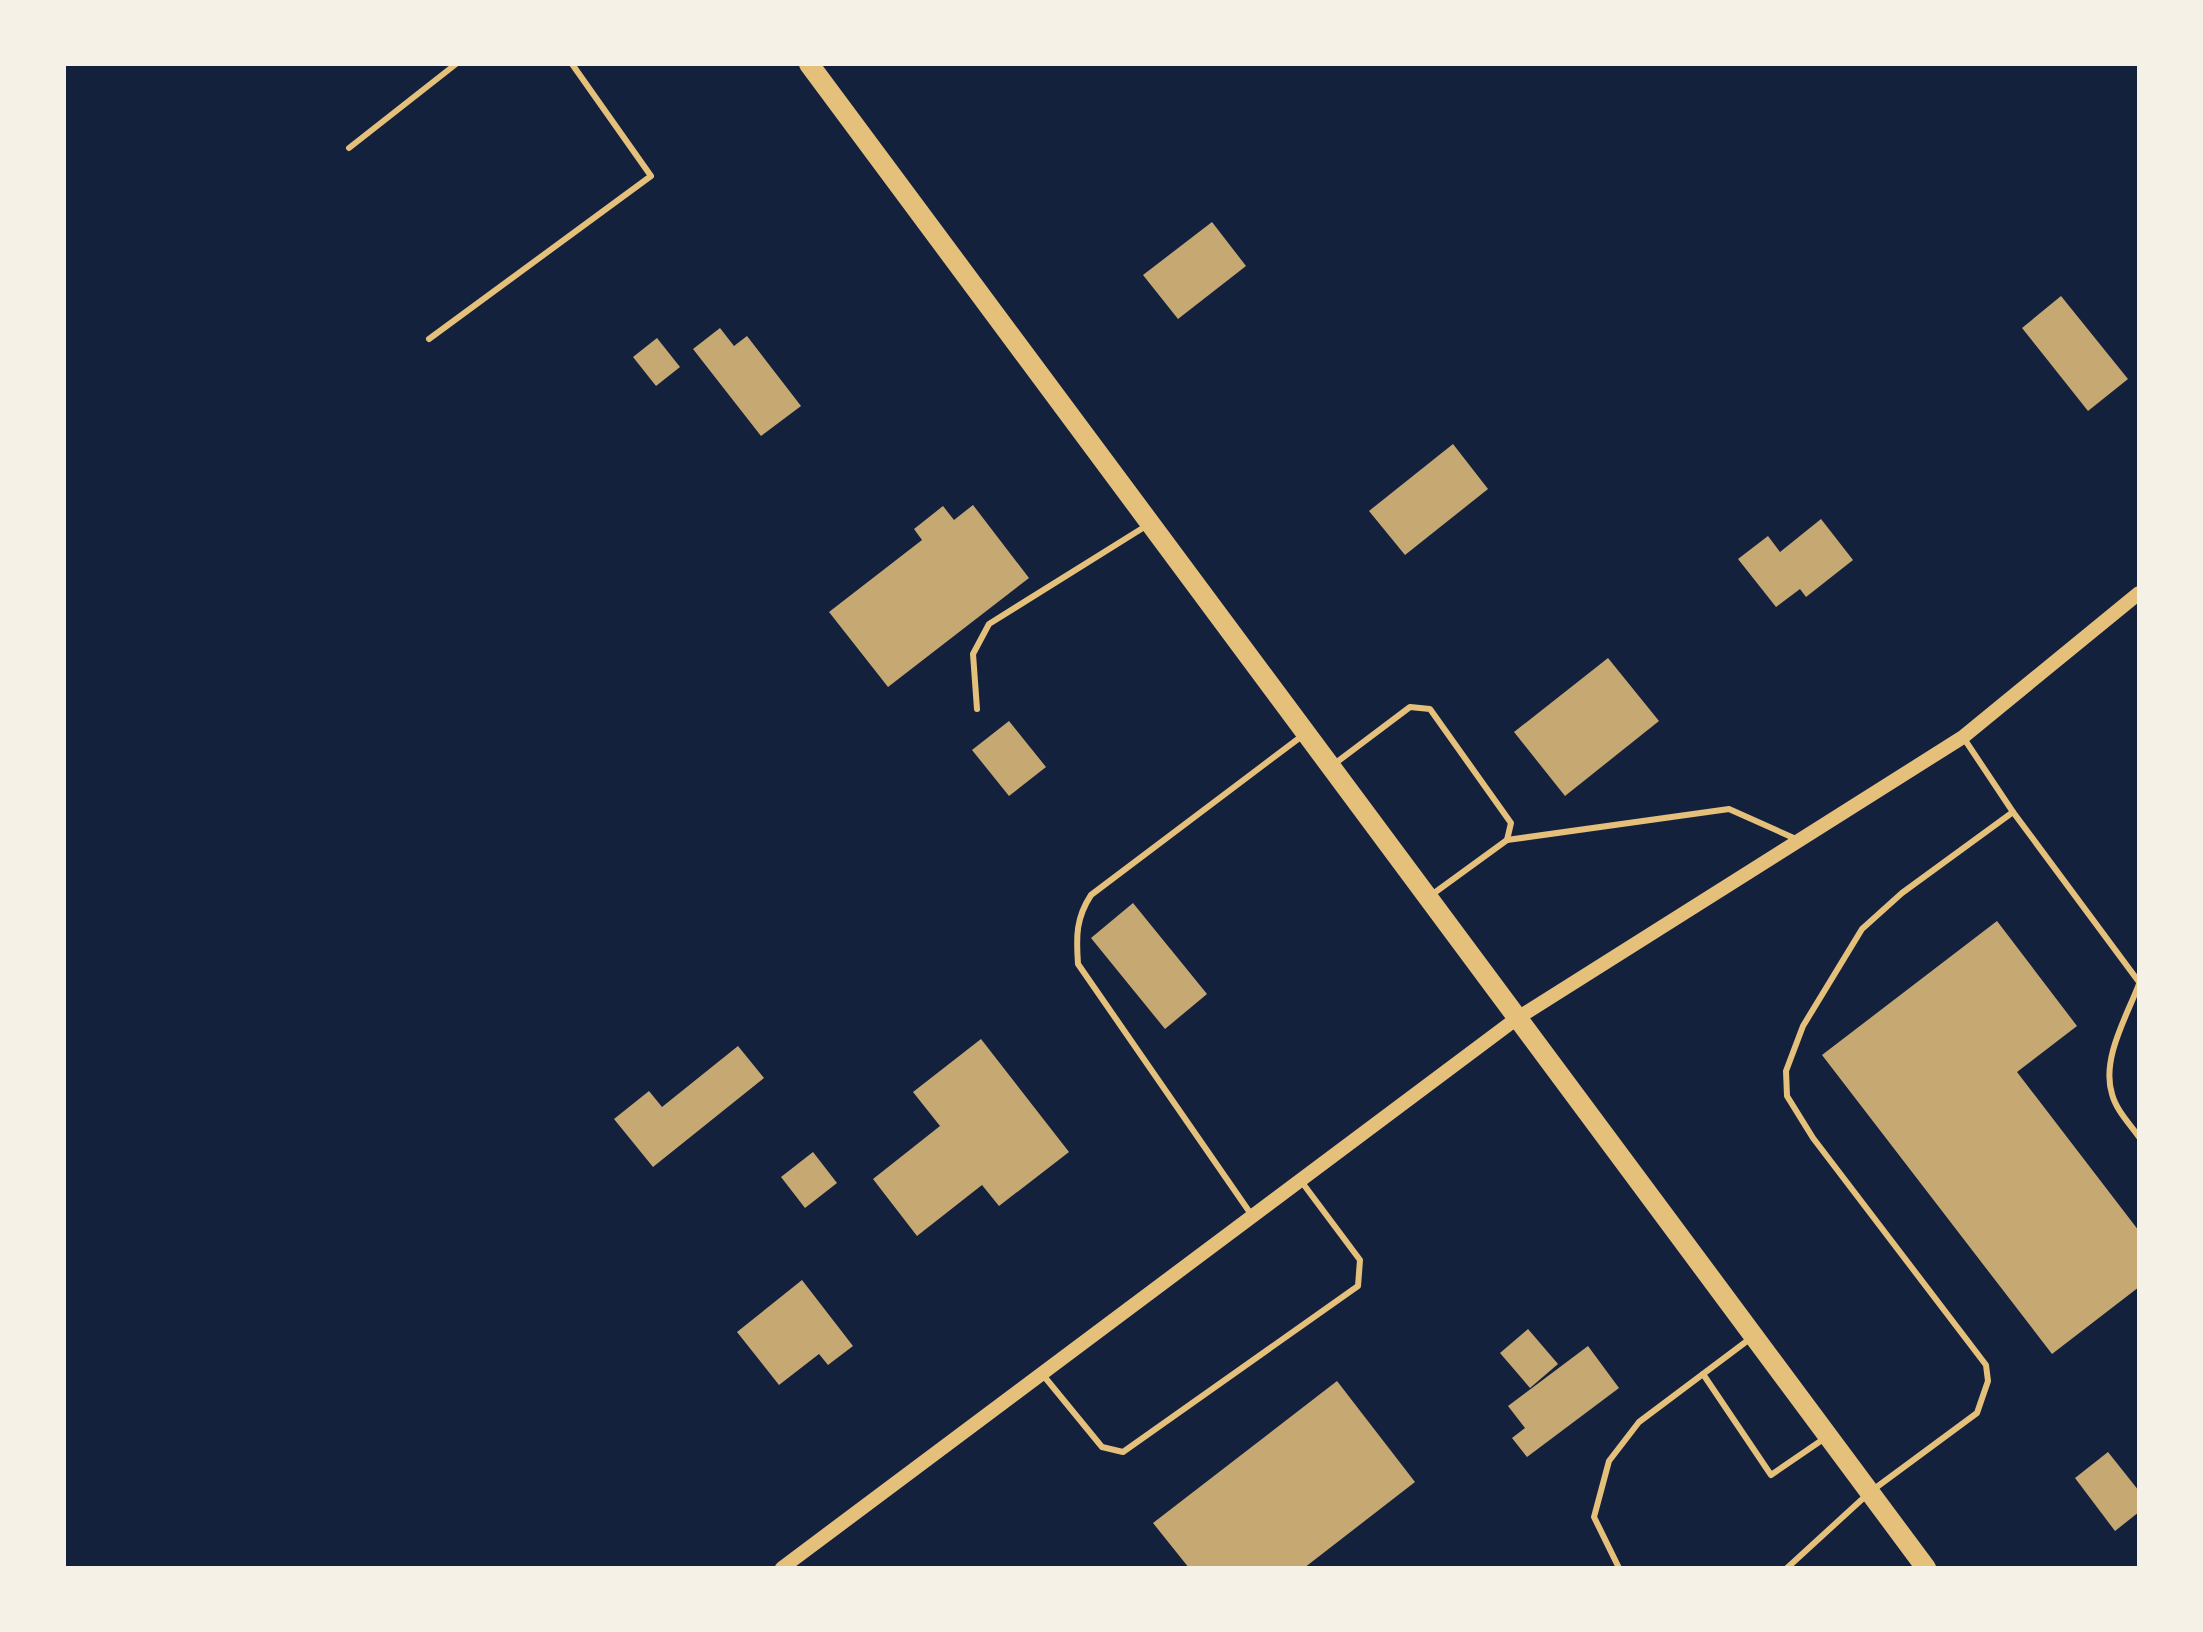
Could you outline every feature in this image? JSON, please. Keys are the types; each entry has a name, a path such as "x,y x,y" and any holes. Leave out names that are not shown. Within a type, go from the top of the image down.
{"main road":[{"path":"809,64 1926,1568"}],"street":[{"path":"782,1568 1516,1019 1963,737 2139,593"}],"lane":[{"path":"349,148 456,64"},
{"path":"429,339 651,176 572,64"},
{"path":"977,709 973,654 989,624 1150,524"},
{"path":"1330,767 1410,707 1430,709 1511,823 1507,840"},
{"path":"1253,1217 1078,964 1075,933 1080,911 1091,895 1305,734"},
{"path":"1963,737 2013,812 2139,983 2113,1053 2110,1081 2118,1108 2139,1137"},
{"path":"1427,898 1507,840 1729,809 1799,840"},
{"path":"1787,1568 1870,1492 1977,1413 1988,1381 1986,1365 1813,1138 1787,1096 1786,1071 1803,1026 1862,929 1902,893 2013,812"},
{"path":"1043,1375 1102,1447 1123,1452 1358,1286 1360,1260 1301,1181"},
{"path":"1619,1568 1594,1517 1609,1461 1639,1422 1753,1337"},
{"path":"1703,1374 1771,1475 1827,1436"}],"building":[{"path":"1212,222 1246,266 1178,319 1143,275"},
{"path":"2061,296 2128,379 2088,411 2022,328"},
{"path":"720,328 734,346 747,336 801,406 761,436 693,349"},
{"path":"657,338 680,367 656,386 633,357"},
{"path":"1453,444 1488,489 1405,555 1369,511"},
{"path":"973,505 1029,578 888,687 829,612 922,540 914,529 943,506 954,520"},
{"path":"1821,519 1853,560 1806,597 1800,589 1776,607 1738,559 1768,536 1780,552"},
{"path":"1608,658 1659,721 1565,796 1514,732"},
{"path":"1009,721 1046,767 1009,796 972,750"},
{"path":"1133,903 1207,994 1165,1029 1091,938"},
{"path":"1997,921 2077,1026 2017,1072 2139,1231 2139,1287 2052,1354 1822,1055"},
{"path":"981,1039 1069,1152 999,1206 982,1185 917,1236 873,1179 940,1126 913,1092"},
{"path":"738,1046 764,1078 653,1167 614,1119 649,1091 662,1107"},
{"path":"813,1152 837,1183 805,1208 781,1177"},
{"path":"802,1280 853,1346 828,1365 819,1354 779,1385 737,1332"},
{"path":"1528,1329 1558,1364 1530,1388 1500,1353"},
{"path":"1588,1346 1619,1388 1527,1457 1512,1438 1525,1428 1508,1406"},
{"path":"1337,1381 1415,1482 1304,1568 1189,1568 1153,1523"},
{"path":"2108,1452 2139,1491 2139,1512 2115,1531 2075,1478"}]}
